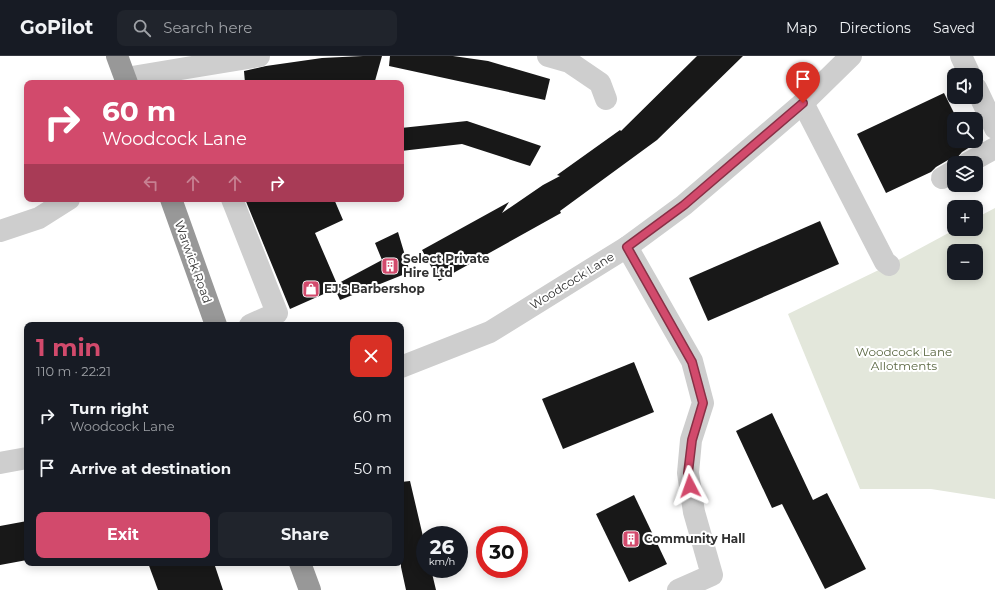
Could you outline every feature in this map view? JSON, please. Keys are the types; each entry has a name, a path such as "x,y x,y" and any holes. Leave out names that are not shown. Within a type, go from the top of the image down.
{"highway":[{"path":"117,56 126,80"},
{"name":"Warwick Road","path":"172,202 215,322"},
{"path":"301,566 310,590"}],"street":[{"path":"131,80 259,56"},
{"path":"548,56 569,62 600,83 606,99"},
{"name":"Woodcock Lane","path":"404,366 490,332 627,247 684,205 803,103 851,56"},
{"path":"961,56 967,68"},
{"path":"803,103 885,262 889,265"},
{"path":"983,103 995,128"},
{"path":"981,156 995,148"},
{"path":"0,231 40,218 64,202"},
{"path":"233,202 277,313 257,322"},
{"path":"627,247 692,362 703,403 692,440 688,473 694,512 712,575 678,590"},
{"path":"0,463 24,459"}],"green space":[{"name":"Woodcock Lane Allotments","path":"995,208 995,499 931,489 860,489 788,314 889,265 947,234 947,236 983,236 983,214"}],"building":[{"path":"382,56 375,80 245,80 244,71 266,66 322,58"},
{"path":"390,56 453,56 488,61 550,79 545,100 389,66"},
{"path":"697,56 743,56 657,140 560,211 561,213 439,281 422,250 509,202 502,213 543,185 560,176 557,175 620,130 621,131"},
{"path":"944,93 947,99 947,104 950,104 954,112 947,112 947,148 968,148 959,156 947,156 947,161 931,172 886,193 857,134"},
{"path":"467,121 541,146 530,166 462,144 404,151 404,128"},
{"path":"246,202 335,202 343,220 315,233 337,284 382,260 375,243 398,232 410,272 340,300 335,289 290,309"},
{"path":"820,221 839,264 708,321 689,278"},
{"path":"634,362 654,412 563,449 542,399"},
{"path":"772,413 813,500 827,493 866,569 825,589 782,504 772,508 736,431"},
{"path":"410,481 421,526 416,526 416,578 433,578 436,590 406,590 401,567 404,566 404,482"},
{"name":"Community Hall","path":"634,495 667,564 629,582 596,514"},
{"path":"24,522 24,561 0,565 0,526"},
{"path":"149,566 215,566 223,590 158,590"}],"place":[{"name":"Select Private Hire Ltd","path":"390,266"},
{"name":"EJ's Barbershop","path":"311,289"},
{"name":"Community Hall","path":"631,539"}],"route":[{"path":"690,486 688,473 692,440 703,403 692,362 627,247 684,205 803,103"}]}
